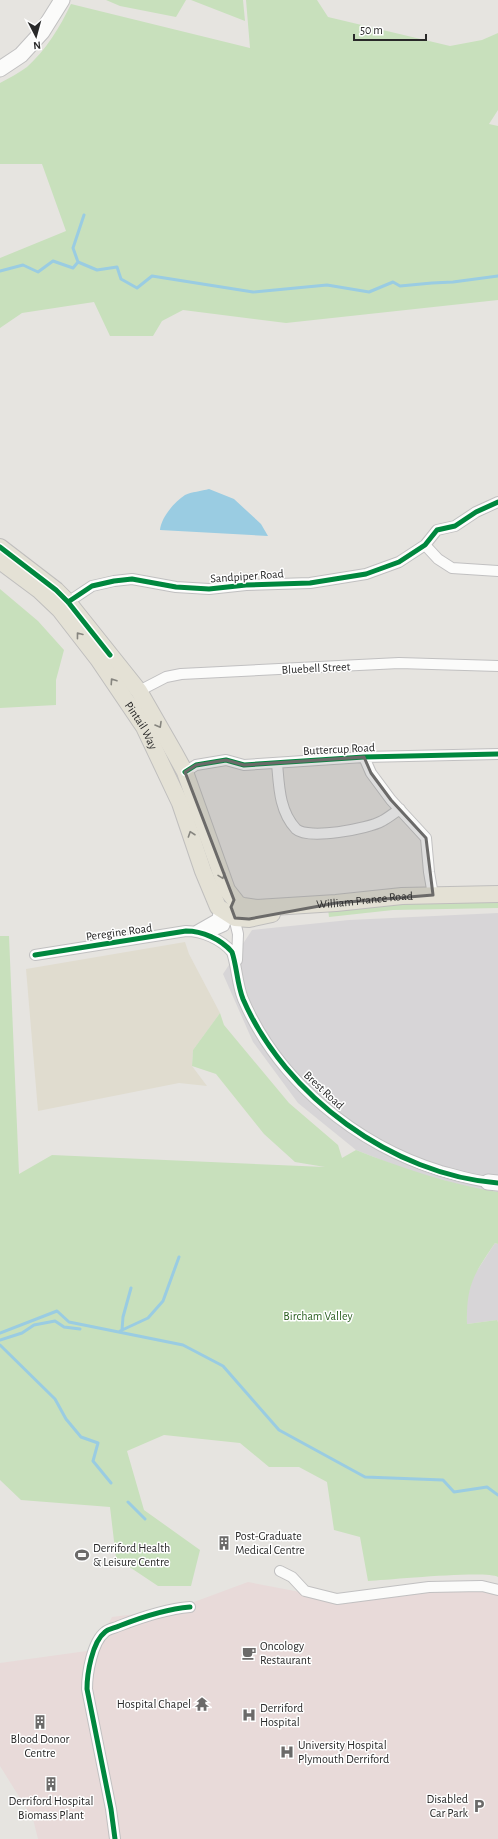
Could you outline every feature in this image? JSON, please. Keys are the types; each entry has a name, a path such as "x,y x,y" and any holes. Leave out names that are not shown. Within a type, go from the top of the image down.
{"main road":[{"path":"0,69 20,56 42,32 62,0"},
{"name":"Pintail Way","path":"0,546 56,590 68,602 139,691 184,772 227,890 230,916"},
{"name":"Pintail Way","path":"0,560 39,590 60,610 98,659 144,727 180,802 203,871 230,916"},
{"name":"William Prance Road","path":"230,916 238,904 250,908 433,895 498,894"},
{"path":"230,916 336,903"}],"street":[{"name":"Sandpiper Road","path":"68,602 92,586 132,579 176,587 209,589 246,585 310,583 366,574 399,562 425,545 437,530 455,526 476,512 498,502"},
{"path":"425,545 438,560 452,568 498,571"},
{"name":"Bluebell Street","path":"139,691 166,677 181,674 399,663 498,666"},
{"name":"Buttercup Road","path":"184,772 196,765 226,760 244,765 364,757 498,754"},
{"path":"364,757 371,773 426,838 428,872 433,895"},
{"path":"277,763 281,802 291,822 298,830 306,834 348,831 381,822 400,809"},
{"path":"196,931 230,916"},
{"path":"206,934 230,916"},
{"path":"230,916 236,968"},
{"name":"Peregine Road","path":"35,955 186,931 196,931 206,934"},
{"name":"Brest Road","path":"206,934 232,952 243,998 269,1046 299,1082 322,1104 346,1124 400,1156 419,1164 452,1174 493,1182"},
{"path":"280,1571 292,1577 304,1591 337,1599 429,1587 482,1586 498,1590"},
{"path":"115,1839 112,1809 86,1689 87,1678 94,1650 104,1632 139,1618 190,1607"}],"highlighted area":[{"path":"364,757 371,773 391,800 426,838 433,895 336,903 249,919 235,918 231,907 234,900 185,772 196,765 226,760 244,765"}],"shaded area":[{"path":"498,913 498,1192 476,1189 412,1172 356,1150 298,1103 253,1042 223,974 252,930 349,920"},
{"path":"185,942 189,954 220,1013 193,1050 192,1066 207,1086 179,1083 38,1111 26,969"},
{"path":"495,1243 498,1244 498,1322 497,1320 467,1324 467,1299 473,1277"},
{"name":"Derriford Hospital","path":"248,1582 337,1599 429,1587 498,1593 498,1839 38,1839 33,1819 0,1766 0,1663 94,1650 112,1617 175,1609"}],"green space":[{"path":"106,0 186,0 176,17 120,6"},
{"path":"191,0 243,0 245,21"},
{"path":"246,0 317,0 328,17 450,46 482,40 498,33 498,110 489,124 498,126 498,300 286,323 183,310 162,321 153,336 110,336 94,302 22,313 0,328 0,258 66,231 42,164 0,164 0,83 27,67 34,60 57,30 71,4 250,48"},
{"path":"0,589 38,621 64,650 56,680 56,705 0,708"},
{"path":"382,901 498,902 498,908 393,910 329,917 328,909"},
{"name":"Bircham Valley","path":"0,936 9,936 19,1174 52,1155 325,1167 295,1162 264,1134 216,1074 192,1066 193,1050 220,1013 224,1025 289,1103 338,1145 342,1158 356,1150 426,1175 461,1185 498,1192 498,1244 495,1243 473,1280 468,1299 467,1324 497,1320 498,1322 498,1577 490,1575 457,1575 368,1581 360,1537 334,1530 327,1482 299,1467 269,1467 240,1443 164,1435 127,1451 144,1510 200,1550 191,1586 158,1586 116,1558 110,1507 21,1500 0,1480"}],"water":[{"path":"209,489 234,499 261,524 268,536 160,530 165,515 181,498 187,494"}],"waterway":[{"path":"78,262 73,248 84,215"},
{"path":"0,271 23,265 38,272 53,261 73,268 78,262 97,270 117,267 121,279 137,288 152,276 253,292 327,285 369,292 393,282 400,286 453,282 498,276"},
{"path":"120,1331 148,1318 163,1301 179,1257"},
{"path":"122,1330 123,1317 131,1288"},
{"path":"0,1333 57,1311 69,1322 183,1345 223,1366 279,1430 365,1477 443,1480 454,1492 487,1487 498,1495"},
{"path":"0,1340 22,1333 34,1325 55,1321 64,1327 80,1329"},
{"path":"0,1345 55,1399 66,1419 81,1437 98,1443 93,1461 111,1483"},
{"path":"128,1502 145,1519"}],"cycle path":[{"path":"68,602 92,586 132,579 176,587 209,589 246,585 310,583 366,574 399,562 425,545 437,530 455,526 476,512 498,502"},
{"path":"0,547 56,590 68,602 110,655"},
{"path":"185,772 196,765 226,760 244,765 364,757 498,754"},
{"path":"35,955 186,931 205,934 222,943 232,952 243,999 262,1034 286,1068 314,1098 347,1124 382,1147 420,1165 459,1177 498,1183"},
{"path":"115,1839 111,1809 87,1689 91,1659 100,1637 108,1630 154,1614 190,1607"}],"place":[{"name":"Post-Graduate Medical Centre","path":"224,1543"},
{"name":"Derriford Health & Leisure Centre","path":"82,1555"},
{"name":"Oncology Restaurant","path":"249,1653"},
{"name":"Hospital Chapel","path":"202,1704"},
{"name":"Derriford Hospital","path":"249,1715"},
{"name":"Blood Donor Centre","path":"40,1722"},
{"name":"University Hospital Plymouth Derriford","path":"287,1752"},
{"name":"Derriford Hospital Biomass Plant","path":"51,1784"},
{"name":"Disabled Car Park","path":"479,1806"}]}
